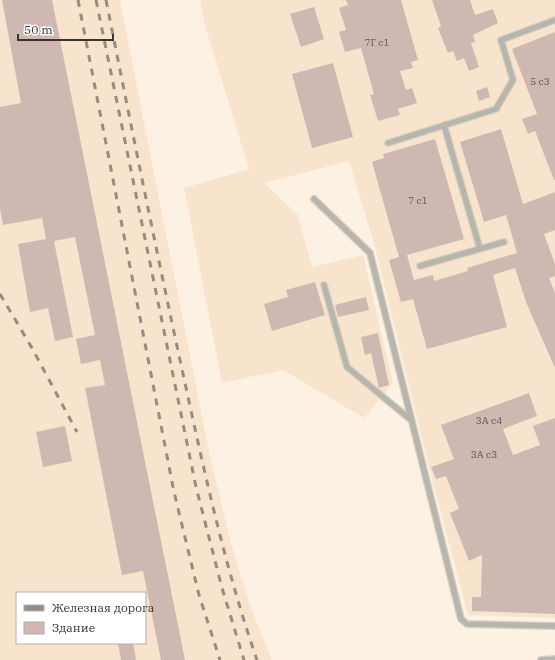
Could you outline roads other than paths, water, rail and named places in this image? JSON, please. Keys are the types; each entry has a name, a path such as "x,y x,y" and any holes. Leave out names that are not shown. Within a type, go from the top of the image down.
{"lane":[{"path":"388,143 496,109 513,80 501,40 555,20"},
{"path":"444,125 480,249"},
{"path":"314,199 370,253 461,619 467,624 555,626"},
{"path":"420,266 504,242"},
{"path":"324,285 347,368 411,420"},
{"path":"541,660 555,659"}],"railway":[{"path":"78,0 174,492 199,595 220,660"},
{"path":"96,0 196,487 222,588 244,660"},
{"path":"106,0 161,270 205,473 223,549 257,660"},
{"path":"0,294 32,348 77,432"}]}
